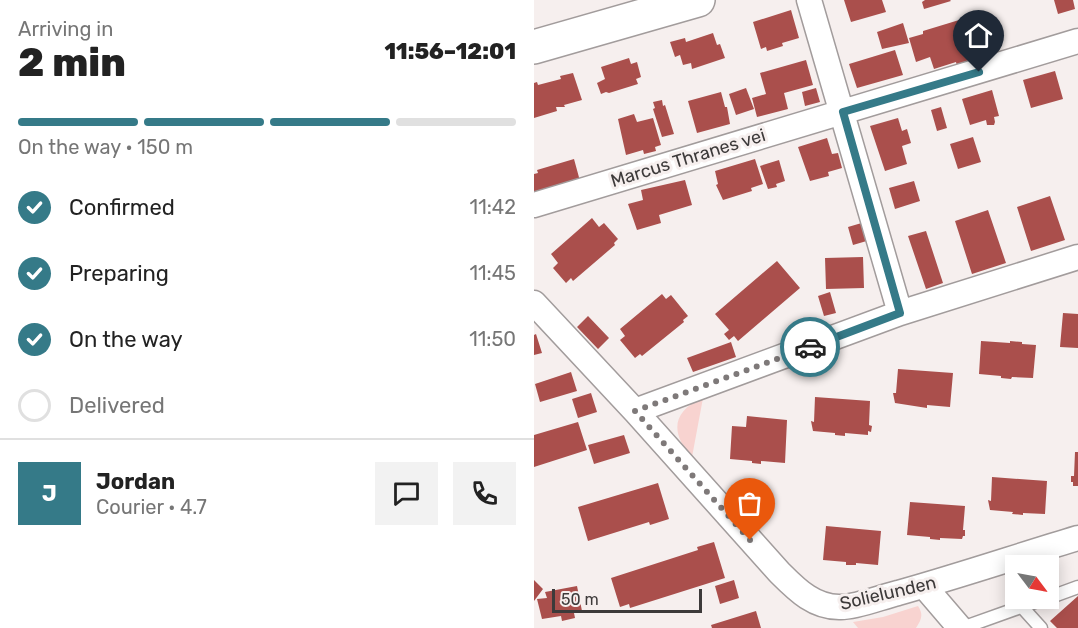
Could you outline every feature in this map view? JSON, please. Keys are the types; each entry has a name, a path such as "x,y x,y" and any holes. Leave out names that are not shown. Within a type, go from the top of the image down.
{"main road":[{"path":"534,47 698,0"}],"street":[{"path":"809,0 900,313"},
{"name":"Marcus Thranes vei","path":"534,205 1078,41"},
{"path":"635,411 900,313 1078,257"},
{"name":"Solielunden","path":"534,303 800,593 826,605 841,607 924,586 1078,538"},
{"path":"924,586 951,625"}],"lane":[{"path":"1059,594 1078,587"},
{"path":"951,625 1014,609"},
{"path":"1024,609 1041,628"}],"shaded area":[{"path":"703,398 692,457 680,439 678,423 685,409"},
{"path":"918,606 921,617 916,628 858,628 853,622 883,617"}],"building":[{"path":"844,0 882,0 886,12 851,22"},
{"path":"925,0 951,1 924,9 922,2"},
{"path":"1054,0 1073,0 1075,9 1058,14"},
{"path":"791,10 799,38 767,51 766,47 761,49 753,22"},
{"path":"969,17 981,55 971,58 972,62 957,66 956,62 934,69 930,57 916,62 909,38 923,34 923,31"},
{"path":"903,23 909,43 882,49 877,32"},
{"path":"713,33 725,58 692,69 691,63 683,65 680,55 675,57 670,42 685,38 686,42"},
{"path":"895,50 903,75 857,88 849,64"},
{"path":"629,58 631,64 637,62 641,77 636,79 638,84 601,94 597,83 605,79 601,67"},
{"path":"806,60 813,85 784,93 788,109 757,117 752,98 766,94 760,73"},
{"path":"1055,71 1063,99 1031,108 1023,80"},
{"path":"573,73 582,100 564,105 565,107 556,107 557,111 534,118 534,83 537,82 538,85"},
{"path":"746,88 754,109 736,115 729,94"},
{"path":"816,88 820,102 805,106 802,92"},
{"path":"992,90 999,116 994,117 994,125 987,125 986,120 970,125 962,99"},
{"path":"721,92 730,124 697,133 688,101"},
{"path":"662,100 674,134 662,137 653,102"},
{"path":"941,107 947,128 937,131 931,110"},
{"path":"634,114 637,122 653,118 661,145 655,147 656,151 644,154 643,150 626,155 618,119"},
{"path":"898,118 902,131 907,129 911,143 902,146 907,164 885,171 870,126"},
{"path":"973,137 981,162 958,169 950,144"},
{"path":"827,138 832,154 838,153 842,168 828,172 829,176 810,181 798,147"},
{"path":"574,159 580,181 534,193 534,174 538,173 537,170"},
{"path":"755,159 763,184 751,188 752,191 723,200 716,185 718,184 715,171"},
{"path":"779,160 785,181 776,184 777,187 768,189 760,166"},
{"path":"685,180 692,205 659,215 661,223 637,230 628,204 643,200 641,190"},
{"path":"914,181 920,201 895,209 889,188"},
{"path":"1050,196 1065,240 1031,251 1017,207"},
{"path":"988,210 1006,263 972,274 955,221"},
{"path":"592,218 599,227 604,223 618,239 615,245 573,281 571,278 566,283 553,268 558,263 551,254"},
{"path":"865,222 870,240 853,245 848,227"},
{"path":"926,231 943,283 926,289 908,236"},
{"path":"863,257 864,288 826,289 825,258"},
{"path":"777,261 800,288 738,341 734,336 729,340 724,334 729,330 715,314"},
{"path":"830,292 836,313 824,316 818,296"},
{"path":"662,294 666,299 671,295 688,316 683,320 684,322 642,356 640,354 635,358 620,340 625,336 620,329"},
{"path":"1063,313 1078,314 1078,348 1060,347"},
{"path":"588,316 609,338 598,349 577,327"},
{"path":"536,334 542,353 534,355 534,335"},
{"path":"981,341 1010,343 1010,341 1036,345 1033,378 1012,377 1011,379 979,374"},
{"path":"731,342 736,357 693,372 687,358"},
{"path":"898,369 953,373 950,407 927,405 927,408 895,403 893,393 896,393"},
{"path":"571,372 577,391 540,402 535,384"},
{"path":"591,393 597,412 578,418 572,399"},
{"path":"815,397 870,401 871,432 868,431 868,435 845,433 845,436 813,431 811,421 814,422"},
{"path":"747,416 787,420 785,463 761,461 761,464 730,459 732,426 746,427"},
{"path":"578,422 587,450 534,467 534,435"},
{"path":"624,435 630,453 594,464 588,445"},
{"path":"1075,452 1078,452 1078,486 1073,486 1071,482 1071,476 1074,476"},
{"path":"992,477 1047,481 1045,514 1023,513 1023,515 990,510 988,500 991,501"},
{"path":"658,483 669,519 650,525 649,522 588,541 578,507"},
{"path":"910,502 965,506 963,530 965,530 965,536 962,539 940,538 940,540 907,535"},
{"path":"826,526 881,531 878,565 856,563 856,565 846,565 846,562 823,560"},
{"path":"714,542 725,578 630,608 629,604 620,607 611,578 698,550 697,547"},
{"path":"534,580 543,589 534,601"},
{"path":"734,580 739,598 720,604 715,586"},
{"path":"577,586 582,611 574,613 575,618 562,621 561,616 542,619 537,599 547,598 545,592"},
{"path":"1078,596 1078,628 1057,628 1050,621"},
{"path":"756,611 761,628 712,628 711,625"}],"way so far":[{"path":"750,540 635,411 810,347"}],"route":[{"path":"810,347 900,313 843,112 979,72"}]}
